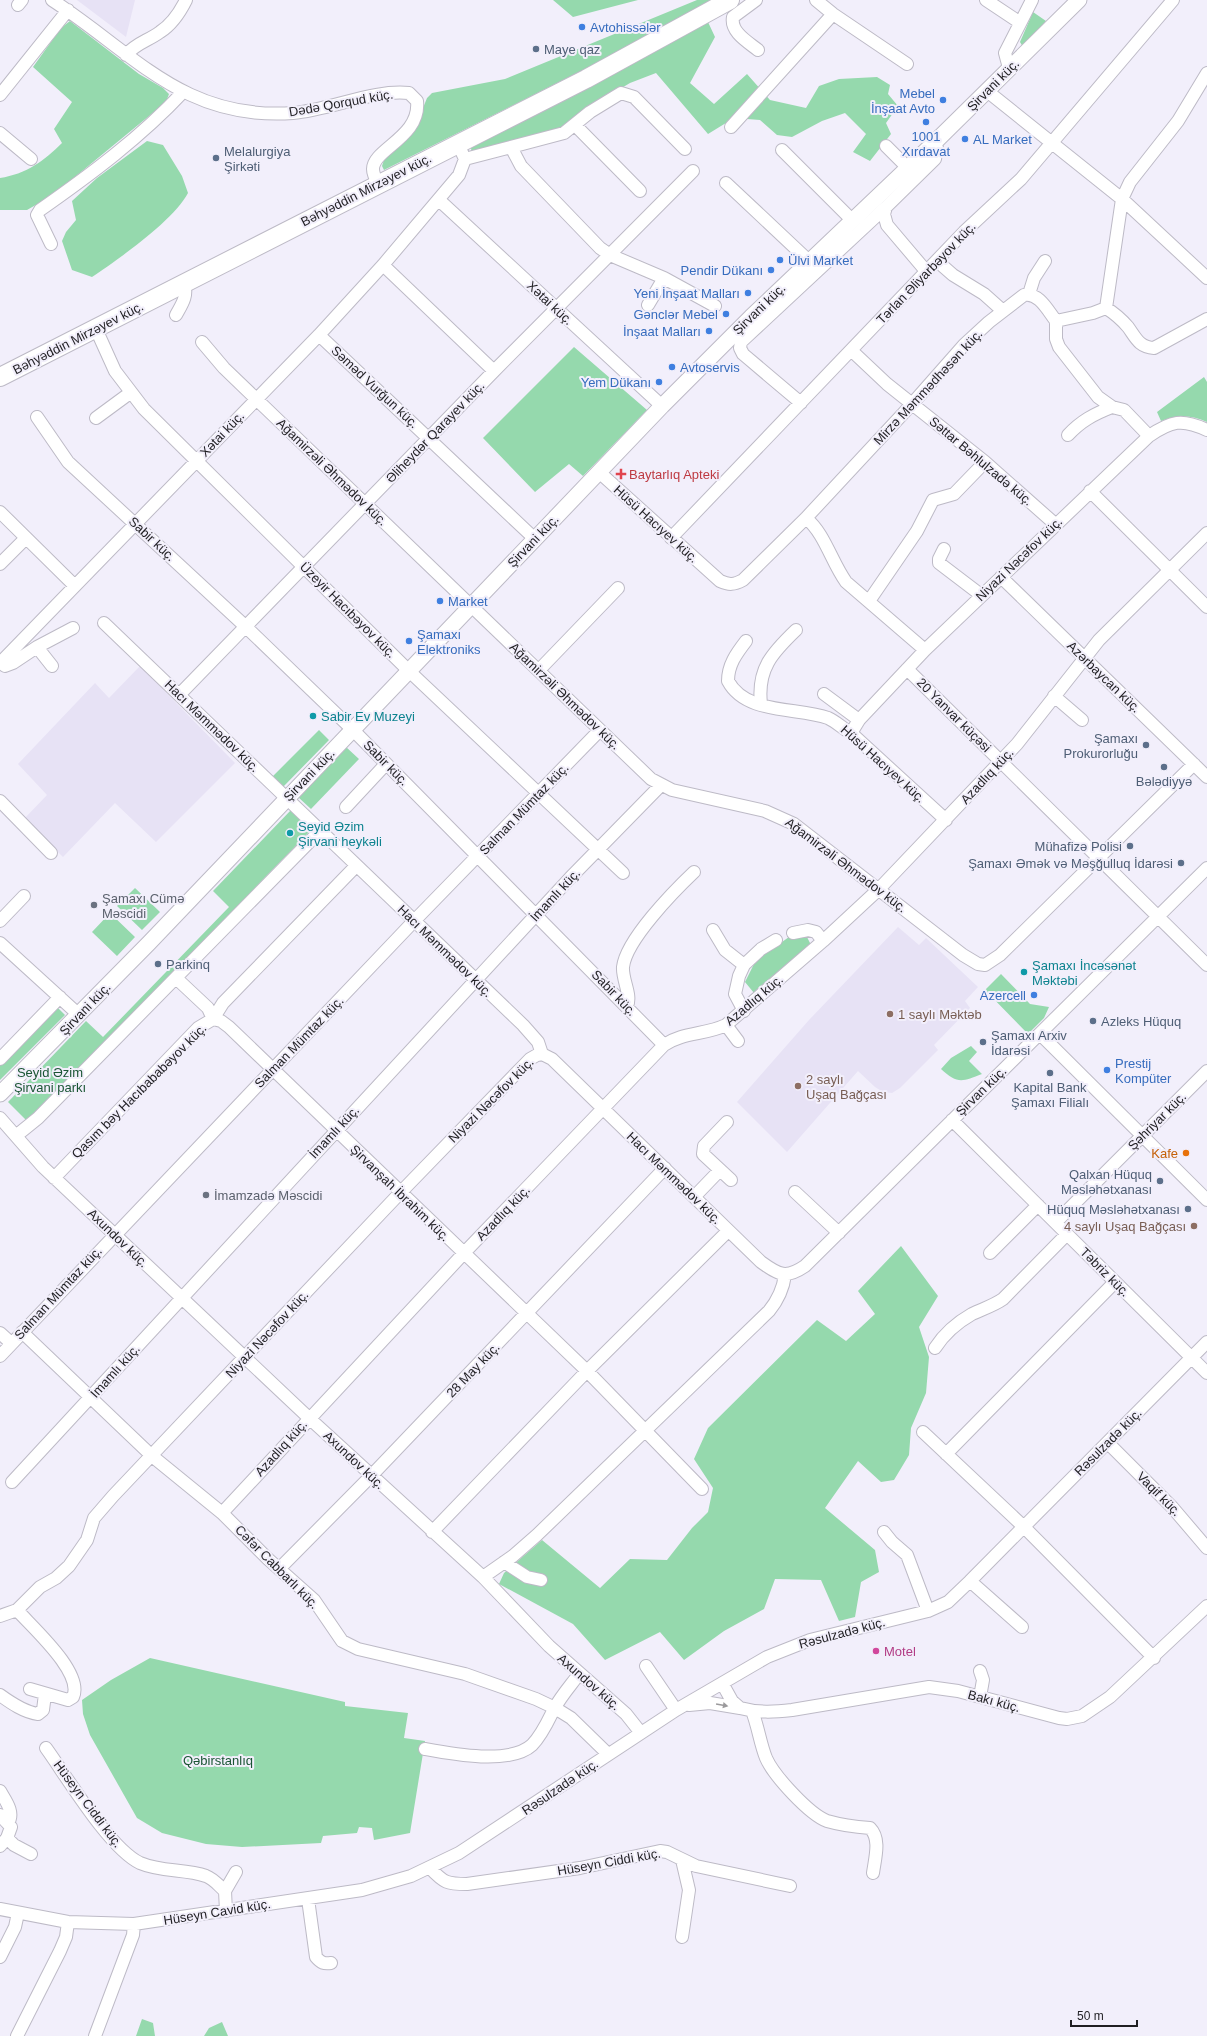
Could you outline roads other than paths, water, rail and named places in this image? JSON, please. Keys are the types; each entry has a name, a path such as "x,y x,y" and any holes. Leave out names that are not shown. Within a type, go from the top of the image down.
{"highway":[{"name":"Bəhyəddin Mirzəyev küç.","path":"0,377 378,184 462,151 586,79 730,0"}],"main road":[{"name":"Şirvani küç.","path":"0,1094 79,1015 662,406 809,261 934,143 1079,0"}],"street":[{"name":"Dədə Qorqud küç.","path":"52,0 68,10 126,55 183,92 211,104 229,108 278,114 303,112 384,94 410,93 418,100 417,113 406,132 379,157 374,165 372,170 378,184"},
{"path":"126,55 133,47 160,33 170,24 186,0"},
{"path":"756,0 733,17 732,23 735,30 758,50"},
{"path":"816,0 833,14 907,64"},
{"path":"986,0 1020,22"},
{"path":"1009,68 1005,53 1032,0"},
{"name":"Tərlan Əliyarbəyov küç.","path":"671,538 852,351 964,232 1017,183 1173,0"},
{"path":"0,95 68,10"},
{"path":"731,127 833,14"},
{"path":"1106,308 1122,199 1130,182 1166,138 1207,73"},
{"path":"987,90 1122,199 1207,278"},
{"path":"51,244 37,215 40,210 73,187 149,125 183,92"},
{"path":"462,151 511,147 564,133 614,96 621,93 634,97 685,149"},
{"path":"575,125 640,191"},
{"path":"0,133 30,159"},
{"path":"801,403 743,354 740,348 741,342 931,165 937,154 937,148 934,143"},
{"path":"886,146 908,168"},
{"path":"511,147 521,166 590,239 610,255 664,278 715,306"},
{"path":"782,150 852,220"},
{"name":"Xətai küç.","path":"0,663 319,335 439,200 459,175 462,151"},
{"name":"Əliheydər Qarayev küç.","path":"179,695 494,371 693,171"},
{"path":"726,182 809,261"},
{"name":"Xətai küç.","path":"439,200 662,406"},
{"path":"886,207 884,214 887,225 926,271"},
{"path":"937,261 953,275 984,294 1003,311"},
{"path":"1045,261 1034,278 1029,294 1040,300 1056,321 1056,339 1060,347 1098,397 1112,407 1124,410 1149,436"},
{"path":"383,264 494,371"},
{"path":"648,305 664,278"},
{"path":"176,315 186,298 187,292 184,284"},
{"name":"Mirzə Məmmədhəsən küç.","path":"735,584 743,580 806,518 912,404 964,345 1003,311 1024,295 1029,294"},
{"path":"1106,308 1128,327 1139,343 1146,348 1154,348 1207,318"},
{"path":"1056,321 1093,313 1106,308"},
{"name":"Üzeyir Hacıbəyov küç.","path":"96,329 115,371 130,393 409,671 538,795 598,849 622,873"},
{"name":"Səməd Vurğun küç.","path":"319,335 430,438 535,539"},
{"name":"Ağamirzəli Əhmədov küç.","path":"202,342 224,368 651,779 661,785 678,791 752,807 784,818 800,828 963,955 978,964 985,965 1000,955 1099,858"},
{"name":"Səttar Bəhlulzadə küç.","path":"852,351 912,404 985,462 1055,524"},
{"path":"96,418 130,393"},
{"path":"1068,435 1080,422 1089,416 1112,407"},
{"name":"Sabir küç.","path":"37,417 68,462 136,523 353,730 479,855 664,1045"},
{"name":"Niyazi Nəcəfov küç.","path":"851,733 859,720 925,650 1055,524 1149,436 1171,423 1180,422 1198,426 1207,430"},
{"path":"869,601 917,531 933,500 954,494 985,462"},
{"name":"Hüsü Hacıyev küç.","path":"599,472 720,581 727,584 735,584"},
{"path":"1090,491 1207,607"},
{"path":"0,512 75,586"},
{"path":"806,518 820,534 838,570 846,582 925,650"},
{"name":"Azadlıq küç.","path":"222,1513 464,1253 664,1045 680,1036 707,1032 726,1025 744,1011 823,941 879,889 1001,762 1025,734 1083,658 1207,533"},
{"path":"0,564 26,538"},
{"path":"944,549 939,558 939,563 981,595"},
{"name":"Azərbaycan küç.","path":"1001,577 1207,777"},
{"path":"539,670 618,588"},
{"name":"Hacı Məmmədov küç.","path":"104,623 531,1034 538,1042 542,1054 552,1059 761,1262 777,1273 786,1275"},
{"path":"0,663 5,666 13,663 36,647 73,628"},
{"path":"760,704 759,689 768,661 778,647 796,630"},
{"name":"Hüsü Hacıyev küç.","path":"746,641 731,663 728,681 738,694 760,704 790,712 827,718 851,733 946,820"},
{"path":"36,647 52,666"},
{"name":"20 Yanvar küçəsi","path":"907,669 1207,964"},
{"path":"824,694 859,720"},
{"path":"1054,696 1082,720"},
{"name":"Salman Mümtaz küç.","path":"0,1356 114,1234 273,1070 414,921 600,730"},
{"path":"346,807 386,764"},
{"path":"1099,858 1194,764"},
{"name":"İmamlı küç.","path":"12,1482 335,1131 598,849 651,798 661,785"},
{"path":"0,802 51,853"},
{"path":"17,1136 38,1118 320,831"},
{"name":"Qasım bəy Hacıbababəyov küç.","path":"54,1178 198,1028 213,1019 223,1004 356,866"},
{"name":"Şirvan küç.","path":"786,1275 797,1272 805,1266 1207,868"},
{"path":"627,1006 629,999 623,968 625,956 667,898 694,872"},
{"path":"0,921 24,896"},
{"path":"713,930 725,950 744,965"},
{"path":"793,933 808,930 816,932 823,941"},
{"path":"744,1011 735,994 739,976 744,965 761,950 776,940"},
{"path":"0,943 79,1015"},
{"path":"176,978 208,1008 213,1019"},
{"path":"0,1059 60,997"},
{"name":"Şirvanşah İbrahim küç.","path":"213,1019 221,1021 229,1027 335,1131 527,1313 647,1431 702,1489"},
{"path":"726,1025 738,1041"},
{"path":"1040,1034 1207,1200"},
{"name":"Niyazi Nəcəfov küç.","path":"0,1616 17,1610 33,1594 70,1566 80,1552 99,1511 400,1193 530,1059 542,1054"},
{"name":"Şəhriyar küç.","path":"1056,1222 1207,1071"},
{"name":"Axundov küç.","path":"0,1118 54,1178 371,1476 483,1576 549,1646 626,1714 641,1732"},
{"name":"Təbriz küç.","path":"952,1120 1207,1374"},
{"path":"727,1122 702,1150 703,1154 731,1180"},
{"name":"28 May küç.","path":"279,1569 371,1476 665,1168"},
{"path":"694,1197 720,1170"},
{"path":"796,1192 839,1233"},
{"path":"990,1253 1038,1205"},
{"path":"432,1532 587,1371 728,1231"},
{"path":"935,1348 953,1328 973,1314 992,1307 1003,1299 1067,1234"},
{"path":"483,1576 504,1562 537,1535 647,1431 769,1311 777,1301 783,1289 786,1275"},
{"path":"946,1454 1115,1282"},
{"name":"Cəfər Cabbarlı küç.","path":"22,1332 90,1399 152,1456 222,1513 279,1569 314,1600 337,1636 348,1645 366,1651 465,1674 511,1689 555,1708 582,1726 608,1754"},
{"path":"0,1333 11,1343"},
{"name":"Rəsulzadə küç.","path":"430,1868 493,1832 680,1707 786,1649 810,1640 928,1611 948,1602 1024,1528 1207,1342"},
{"path":"923,1432 1024,1528 1154,1658"},
{"name":"Vaqif küç.","path":"1108,1443 1172,1507 1207,1548"},
{"path":"884,1532 892,1542 907,1555 928,1611"},
{"path":"504,1562 527,1577 541,1580"},
{"path":"970,1582 1022,1627"},
{"name":"Bakı küç.","path":"680,1707 710,1703 752,1711 792,1710 929,1687 940,1687 1059,1718 1076,1718 1092,1710 1110,1697 1154,1658 1207,1606"},
{"path":"17,1610 62,1660 71,1673 75,1685 73,1697 68,1700 62,1700 30,1689"},
{"path":"646,1666 680,1707"},
{"path":"980,1671 983,1680 980,1697"},
{"path":"425,1749 466,1755 517,1754 531,1746 538,1738 555,1708 579,1674"},
{"path":"722,1683 732,1701 740,1708"},
{"path":"0,1695 18,1707 31,1713 38,1714 43,1710 45,1694"},
{"path":"752,1711 758,1726 766,1757 779,1779 814,1813 826,1820 870,1828 874,1832 877,1838 873,1873"},
{"name":"Hüseyn Ciddi küç.","path":"46,1748 106,1833 130,1857 141,1863 157,1868 206,1876 225,1891"},
{"path":"0,1791 10,1810 11,1818 4,1819"},
{"path":"4,1819 11,1827 4,1842 14,1845 31,1854"},
{"name":"Hüseyn Ciddi küç.","path":"430,1868 442,1881 451,1884 467,1884 580,1868 660,1851 667,1852 682,1860 707,1868 790,1886"},
{"path":"682,1860 689,1890 682,1937"},
{"name":"Hüseyn Cavid küç.","path":"0,1909 68,1922 134,1924 308,1899 381,1886 430,1868"},
{"path":"226,1911 225,1891 236,1872"},
{"path":"308,1899 316,1957 320,1962 326,1964 332,1963"},
{"path":"0,1957 15,1927 18,1913"},
{"path":"16,2036 60,1951 66,1937 68,1922"},
{"path":"95,2036 133,1935 134,1924"}],"place":[{"name":"Avtohissələr","path":"582,27"},
{"name":"Maye qaz","path":"536,49"},
{"name":"Mebel İnşaat Avto","path":"943,100"},
{"name":"1001 Xırdavat","path":"926,122"},
{"name":"AL Market","path":"965,139"},
{"name":"Melalurgiya Şirkəti","path":"216,158"},
{"name":"Ülvi Market","path":"780,260"},
{"name":"Pendir Dükanı","path":"771,270"},
{"name":"Yeni İnşaat Malları","path":"748,293"},
{"name":"Gənclər Mebel","path":"726,314"},
{"name":"İnşaat Malları","path":"709,331"},
{"name":"Avtoservis","path":"672,367"},
{"name":"Yem Dükanı","path":"659,382"},
{"name":"Baytarlıq Apteki","path":"621,474"},
{"name":"Market","path":"440,601"},
{"name":"Şamaxı Elektroniks","path":"409,641"},
{"name":"Sabir Ev Muzeyi","path":"313,716"},
{"name":"Şamaxı Prokurorluğu","path":"1146,745"},
{"name":"Bələdiyyə","path":"1164,767"},
{"name":"Seyid Əzim Şirvani heykəli","path":"290,833"},
{"name":"Mühafizə Polisi","path":"1130,846"},
{"name":"Şamaxı Əmək və Məşğulluq İdarəsi","path":"1181,863"},
{"name":"Şamaxı Cümə Məscidi","path":"94,905"},
{"name":"Parkinq","path":"158,964"},
{"name":"Şamaxı İncəsənət Məktəbi","path":"1024,972"},
{"name":"Azercell","path":"1034,995"},
{"name":"1 saylı Məktəb","path":"890,1014"},
{"name":"Azleks Hüquq","path":"1093,1021"},
{"name":"Şamaxı Arxiv İdarəsi","path":"983,1042"},
{"name":"Prestij Kompüter","path":"1107,1070"},
{"name":"Kapital Bank Şamaxı Filialı","path":"1050,1073"},
{"name":"2 saylı Uşaq Bağçası","path":"798,1086"},
{"name":"Kafe","path":"1186,1153"},
{"name":"Qalxan Hüquq Məsləhətxanası","path":"1160,1181"},
{"name":"İmamzadə Məscidi","path":"206,1195"},
{"name":"Hüquq Məsləhətxanası","path":"1188,1209"},
{"name":"4 saylı Uşaq Bağçası","path":"1194,1226"},
{"name":"Motel","path":"876,1651"}],"park label":[{"name":"Seyid Əzim Şirvani parkı","path":"50,1080"},
{"name":"Qəbirstanlıq","path":"218,1760"}]}
